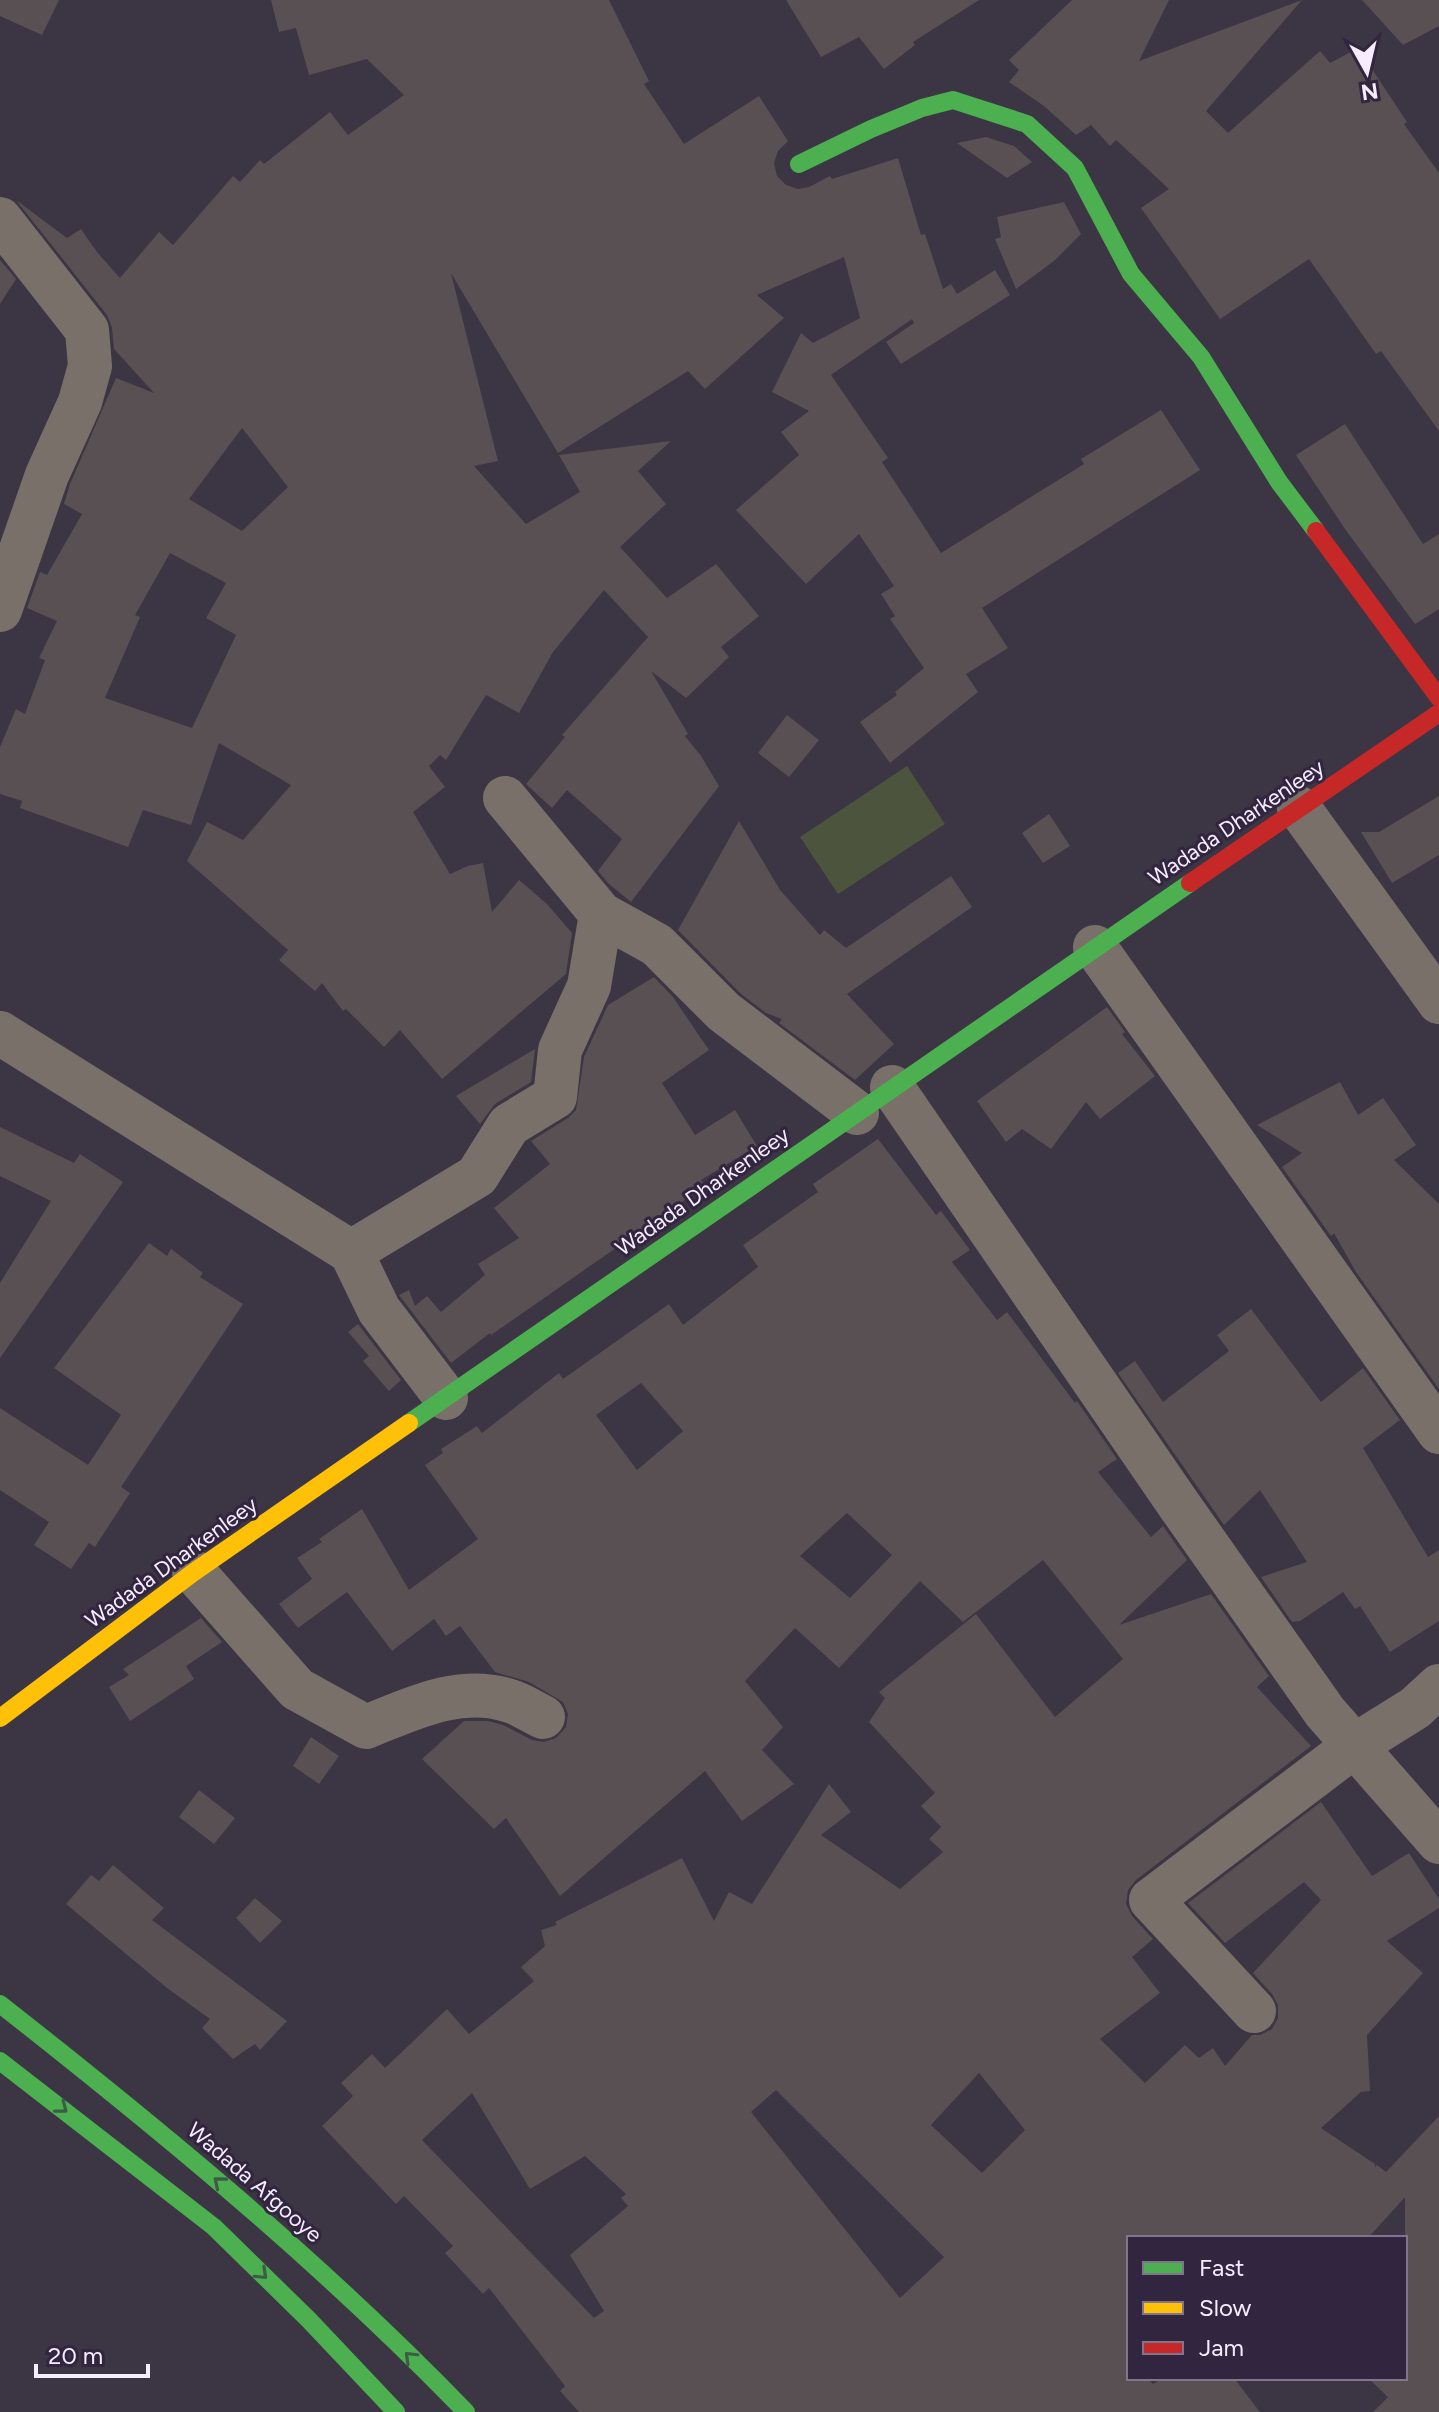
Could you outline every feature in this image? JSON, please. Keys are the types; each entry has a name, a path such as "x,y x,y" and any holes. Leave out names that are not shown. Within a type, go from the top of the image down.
{"main road":[{"path":"799,164 871,129 922,108 953,100 1027,124 1075,168 1131,274 1201,357 1279,482 1439,698"},
{"name":"Wadada Dharkenleey","path":"0,1718 194,1572 892,1087 1439,713"},
{"name":"Wadada Afgooye","path":"0,2004 124,2101 226,2188 344,2292 466,2412"},
{"path":"0,2061 214,2227 309,2320 396,2412"}],"street":[{"path":"0,219 87,330 90,366 80,402 47,475 0,610"},
{"path":"505,798 601,914 657,945 724,1012 857,1113"},
{"path":"1299,808 1439,1002"},
{"path":"351,1252 477,1176 509,1125 555,1097 560,1050 589,986 601,914"},
{"path":"1095,947 1439,1432"},
{"path":"0,1033 351,1252 379,1310 446,1398"},
{"path":"892,1087 1325,1712 1439,1842"},
{"path":"194,1572 297,1689 366,1727 440,1699 478,1696 509,1700 543,1717"},
{"path":"1254,2011 1151,1900 1354,1746 1415,1708 1439,1686"}],"green space":[{"path":"907,766 945,824 838,894 800,837"}],"building":[{"path":"0,0 59,0 42,35 0,16"},
{"path":"271,0 609,0 649,81 644,84 684,144 759,96 788,141 778,151 774,163 777,176 786,185 798,189 809,187 830,176 832,179 898,158 921,235 925,234 943,289 951,284 957,294 995,270 1010,295 901,364 886,342 914,323 912,319 831,375 888,458 882,462 941,553 1084,464 1081,459 1161,410 1200,470 982,608 1008,648 966,674 978,692 890,763 860,722 897,695 895,692 924,668 890,619 895,616 881,594 894,586 859,534 806,584 736,510 799,455 781,432 809,411 772,392 801,333 813,343 860,318 844,257 757,295 784,318 705,389 688,371 558,453 451,273 498,461 474,466 526,524 580,492 559,455 671,441 638,471 666,504 620,547 667,598 716,564 759,616 721,647 729,657 686,698 651,671 688,734 685,736 719,786 631,902 598,871 622,839 567,790 552,808 526,784 565,737 562,735 648,637 604,590 553,652 519,713 486,695 446,760 440,755 429,766 445,787 413,812 450,874 483,863 492,912 519,880 547,904 572,933 566,974 442,1079 400,1030 384,1047 346,1009 343,1011 322,983 315,991 302,980 279,960 288,950 187,861 207,822 243,840 291,785 219,743 191,825 143,810 128,847 20,808 22,801 0,794 0,747 16,709 25,714 45,660 39,658 57,621 27,608 40,572 47,575 82,514 64,504 70,484 116,378 154,393 114,349 107,315 16,200 67,238 81,229 120,278 159,232 173,245 233,176 240,182 260,160 264,164 330,112 348,135 404,95 367,59 309,75 296,28 279,32","holes":["242,428 288,487 242,531 189,499","170,553 226,583 206,618 236,635 192,728 105,698 140,617 135,615"]},
{"path":"786,0 979,0 913,42 915,45 884,69 859,37 821,57"},
{"path":"1072,0 1169,0 1139,61 1302,0 1206,111 1228,133 1320,51 1330,63 1358,48 1407,122 1404,124 1439,173 1439,431 1381,351 1376,354 1309,259 1220,319 1141,208 1169,189 1116,140 1110,146 1091,125 1076,135 1044,106 1009,82 1019,70 1009,60"},
{"path":"1362,0 1439,0 1439,26 1403,45"},
{"path":"986,137 1014,146 1032,162 1007,178 957,143"},
{"path":"1064,202 1081,234 1054,261 1016,289 995,239 1001,237 997,217"},
{"path":"0,260 16,279 0,304"},
{"path":"1345,424 1423,544 1439,534 1439,609 1415,624 1345,529 1296,455"},
{"path":"787,715 819,740 789,777 758,753"},
{"path":"1439,796 1439,855 1392,883 1361,832 1379,832"},
{"path":"1049,814 1070,846 1043,863 1022,833"},
{"path":"739,821 780,890 820,935 824,930 846,948 951,876 972,907 847,994 894,1044 855,1080 779,1023 782,1019 766,1013 740,993 678,930"},
{"path":"654,977 673,997 709,1050 662,1083 695,1135 735,1110 757,1146 701,1180 705,1186 451,1363 399,1295 409,1290 415,1306 427,1296 441,1312 485,1275 478,1264 519,1238 494,1208 550,1164 531,1141 576,1110 584,1057 608,1005"},
{"path":"1107,1007 1125,1032 1122,1034 1155,1076 1100,1119 1086,1102 1051,1149 1022,1129 1006,1142 977,1101"},
{"path":"535,1049 531,1082 495,1104 480,1124 456,1096"},
{"path":"1340,1082 1358,1115 1383,1098 1416,1145 1394,1160 1439,1204 1439,1389 1356,1272 1334,1233 1331,1236 1282,1167 1302,1153 1257,1125"},
{"path":"0,1127 74,1163 80,1154 123,1182 0,1358 0,1283 51,1201 0,1176"},
{"path":"878,1139 936,1215 941,1211 970,1250 952,1262 997,1320 1007,1312 1075,1403 1077,1401 1117,1459 1098,1472 1151,1537 1163,1526 1187,1560 1119,1625 1211,1594 1269,1676 1257,1687 1311,1746 1136,1880 1128,1890 1126,1904 1132,1916 1153,1939 1132,1957 1160,1993 1100,2039 1145,2083 1185,2045 1199,2058 1213,2048 1225,2066 1252,2035 1272,2029 1278,2018 1278,2005 1253,1973 1321,1900 1304,1882 1225,1943 1188,1903 1321,1802 1372,1876 1409,1853 1439,1899 1439,1908 1387,1941 1423,1973 1367,2035 1370,2091 1361,2092 1321,2128 1386,2172 1439,2116 1439,2412 1373,2412 1388,2397 1370,2380 1407,2380 1405,2197 1370,2236 1127,2236 1127,2380 1149,2380 1153,2384 1160,2380 1236,2380 1260,2412 579,2412 560,2391 565,2386 489,2288 483,2294 445,2253 453,2246 404,2196 396,2204 322,2126 353,2096 341,2083 372,2054 385,2068 447,2009 469,2034 534,1981 521,1967 545,1946 541,1930 557,1925 555,1922 682,1858 714,1921 729,1892 752,1904 829,1784 851,1812 821,1835 900,1889 943,1852 929,1839 941,1827 921,1806 935,1793 869,1722 885,1698 879,1692 976,1614 1055,1717 1123,1659 1043,1560 963,1622 920,1581 839,1668 795,1628 745,1681 783,1727 762,1750 794,1784 742,1821 705,1771 560,1896 506,1818 494,1829 422,1759 464,1721 488,1721 503,1725 532,1740 544,1742 556,1738 566,1727 568,1714 563,1702 529,1682 495,1672 460,1626 446,1636 434,1619 392,1651 347,1592 298,1628 279,1604 312,1579 297,1558 362,1509 409,1590 478,1539 425,1465 443,1453 441,1449 477,1426 482,1433 559,1373 563,1379 669,1304 683,1325 758,1267 743,1245 818,1192 813,1184","holes":["641,1383 683,1431 637,1470 596,1415","847,1513 892,1555 850,1598 800,1556","979,2073 1025,2130 982,2173 931,2125","776,2090 944,2257 900,2298 751,2112","472,2093 530,2189 585,2156 626,2194 621,2198 628,2206 570,2255 604,2311 594,2318 422,2140"]},
{"path":"149,1243 167,1256 171,1249 203,1273 200,1277 243,1304 121,1487 130,1493 95,1547 89,1543 71,1569 34,1545 49,1522 0,1490 0,1408 88,1465 121,1415 54,1368"},
{"path":"1251,1309 1321,1402 1363,1368 1400,1420 1363,1448 1428,1557 1439,1550 1439,1621 1390,1652 1360,1606 1355,1609 1343,1592 1300,1621 1292,1622 1261,1577 1307,1562 1260,1490 1224,1525 1118,1373 1135,1361 1163,1402 1229,1351 1217,1335"},
{"path":"358,1324 401,1380 389,1391 363,1361 369,1356 348,1332"},
{"path":"201,1618 222,1642 186,1666 194,1679 130,1721 109,1687 129,1675 123,1669"},
{"path":"311,1737 339,1756 319,1784 293,1766"},
{"path":"199,1790 235,1818 214,1844 179,1817"},
{"path":"113,1865 164,1908 152,1920 287,2021 260,2050 255,2044 233,2059 202,2028 210,2019 167,1988 66,1904 91,1875 99,1881"},
{"path":"255,1898 282,1921 260,1943 236,1918"}],"traffic: fast":[{"path":"799,164 871,129 922,108 953,100 1027,124 1075,168 1131,274 1201,357 1279,482 1316,531"},
{"path":"409,1423 1190,883"},
{"path":"0,2004 240,2200 355,2303 466,2412"},
{"path":"0,2061 214,2227 309,2320 396,2412"}],"traffic: slow":[{"path":"0,1718 194,1572 409,1423"}],"traffic: jam":[{"path":"1316,531 1439,698"},
{"path":"1190,883 1439,713"}]}
